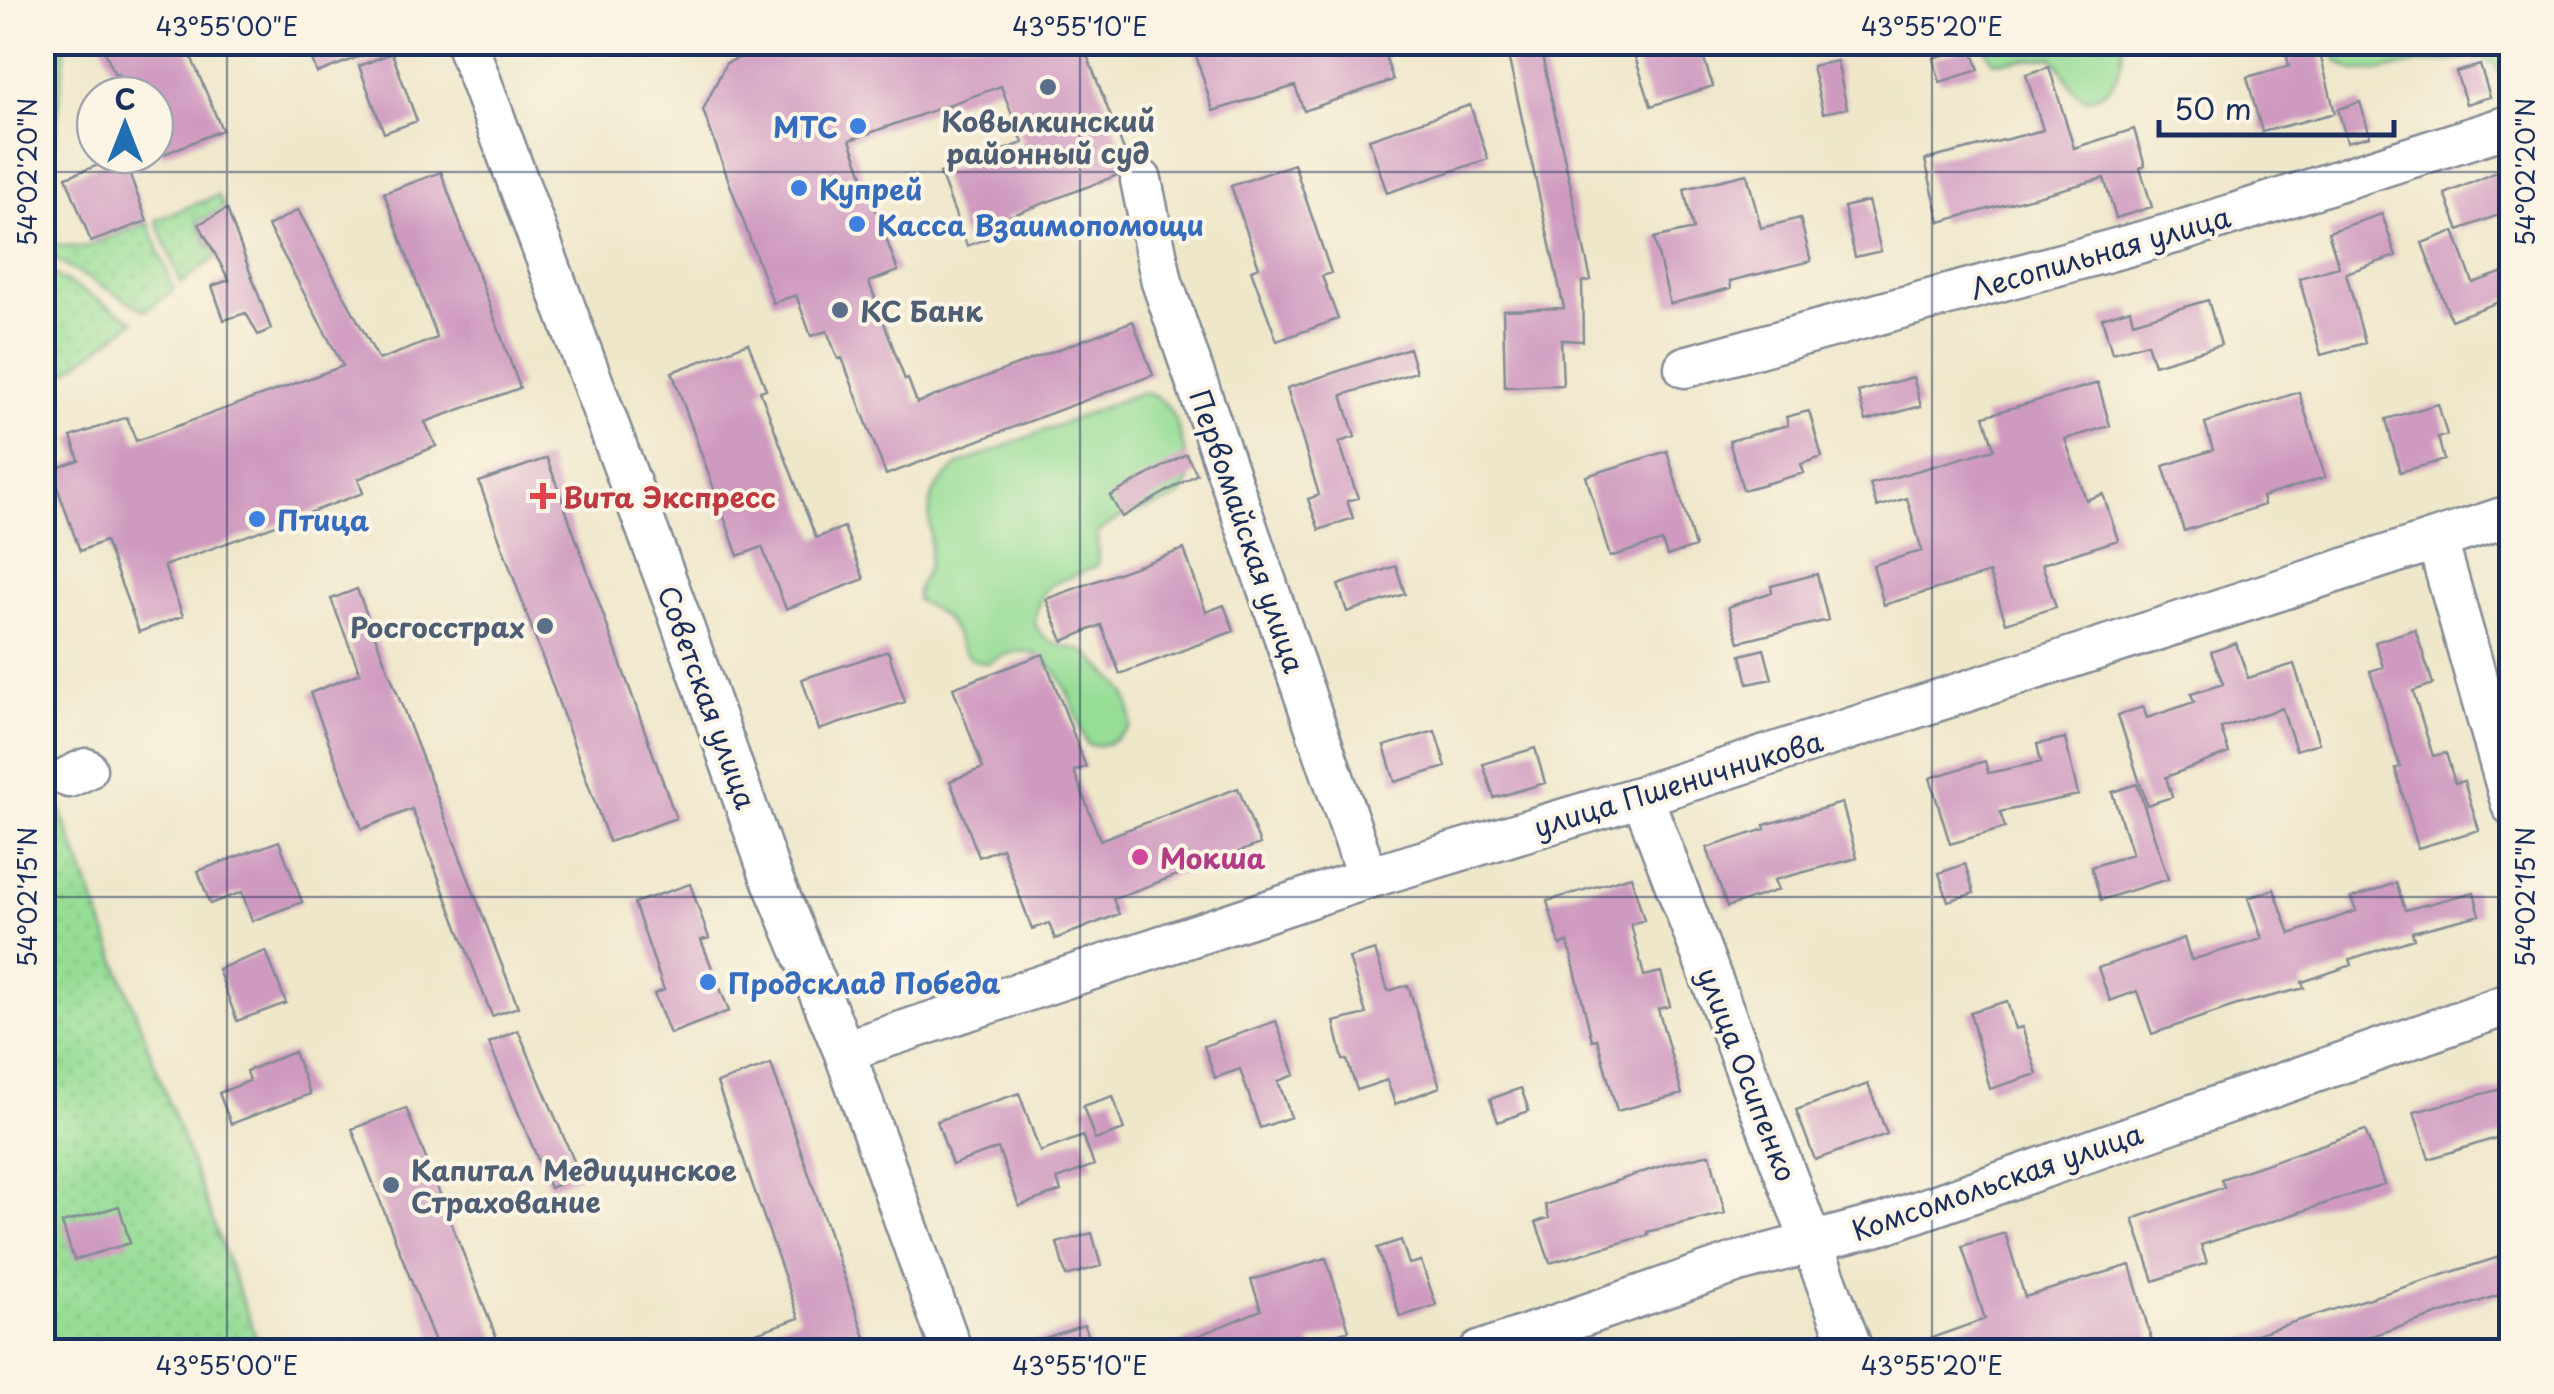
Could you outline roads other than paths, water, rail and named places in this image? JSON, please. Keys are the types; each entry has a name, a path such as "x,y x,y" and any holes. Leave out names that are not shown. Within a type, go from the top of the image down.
{"street":[{"name":"Советская улица","path":"466,42 679,616 770,874 844,1052 952,1352"},
{"name":"Лесопильная улица","path":"1685,367 2178,232 2512,125"},
{"name":"Первомайская улица","path":"1142,180 1162,282 1368,878"},
{"name":"улица Пшеничникова","path":"844,1052 1368,878 1642,796 2512,514"},
{"path":"2437,540 2512,806"},
{"name":"улица Осипенко","path":"1642,796 1853,1352"},
{"name":"Комсомольская улица","path":"1479,1352 1738,1262 1882,1224 2512,1002"}],"place":[{"name":"Ковылкинский районный суд","path":"1048,87"},
{"name":"МТС","path":"858,126"},
{"name":"Купрей","path":"799,188"},
{"name":"Касса Взаимопомощи","path":"857,224"},
{"name":"КС Банк","path":"840,310"},
{"name":"Вита Экспресс","path":"543,496"},
{"name":"Птица","path":"257,519"},
{"name":"Росгосстрах","path":"545,626"},
{"name":"Мокша","path":"1140,857"},
{"name":"Продсклад Победа","path":"708,982"},
{"name":"Капитал Медицинское Страхование","path":"391,1185"}]}
